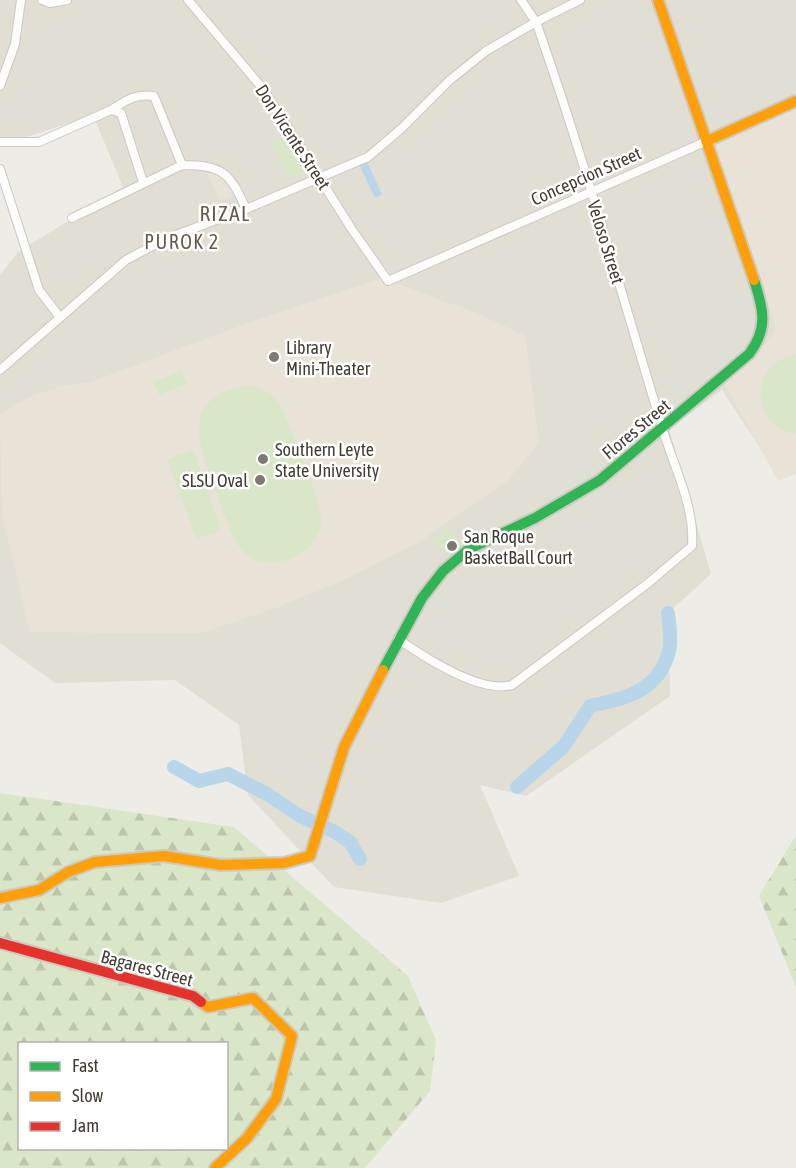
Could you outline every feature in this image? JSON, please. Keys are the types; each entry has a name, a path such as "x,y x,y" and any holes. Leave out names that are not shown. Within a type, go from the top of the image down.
{"street":[{"path":"0,86 15,44 21,0"},
{"path":"42,0 50,3 67,0"},
{"name":"Don Vicente Street","path":"188,0 264,90 388,281"},
{"name":"Veloso Street","path":"398,639 473,681 504,688 528,675 647,584 692,546 689,508 662,428 591,193 536,21 521,0"},
{"path":"0,370 59,316 126,260 165,239 246,209 318,176 329,174 368,157 402,128 450,80 486,51 536,21 580,0"},
{"name":"Flores Street","path":"0,898 39,890 68,872 95,862 164,856 221,866 284,864 310,856 344,747 398,639 422,598 443,571 469,549 570,500 600,480 749,354 765,330 754,280 658,0"},
{"path":"0,142 39,142 142,94 154,96 182,165"},
{"name":"Concepcion Street","path":"388,281 796,101"},
{"path":"111,110 121,113 143,182"},
{"path":"72,218 182,165 202,165 223,170 234,183 246,209"},
{"path":"0,169 39,290 59,316"},
{"name":"Bagares Street","path":"0,943 193,996 208,1007 253,998 292,1036 276,1099 247,1138 215,1168"}],"shaded area":[{"path":"0,0 796,0 796,472 780,478 722,390 669,429 711,574 668,613 670,696 526,796 480,785 519,876 441,903 334,887 248,795 239,725 175,680 55,683 0,643 0,275 18,252 123,187 93,115 0,146"},
{"path":"796,106 796,474 778,481 724,383 773,336 775,326 713,143"},
{"path":"205,168 224,176 234,195 219,200"},
{"name":"Southern Leyte State University","path":"381,278 385,286 395,283 477,313 525,336 539,443 508,480 421,541 342,581 281,606 198,634 30,632 2,515 0,414 33,395 63,386 90,382 245,324"}],"green space":[{"path":"290,135 309,171 288,178 271,143"},
{"path":"796,354 796,433 774,425 762,406 761,395 766,373 774,364"},
{"path":"182,370 187,384 159,395 153,382"},
{"name":"SLSU Oval","path":"249,385 270,393 280,404 305,465 321,514 321,525 311,545 297,555 276,563 254,560 238,545 226,521 200,443 199,427 202,413 210,401 226,391"},
{"path":"193,449 221,530 196,539 167,459"},
{"name":"San Roque BasketBall Court","path":"446,527 472,552 460,565 433,541"},
{"path":"0,793 234,827 408,976 436,1040 430,1091 365,1168 0,1168"},
{"path":"796,835 796,987 759,896"}],"waterway":[{"path":"362,161 377,193"},
{"path":"517,787 564,746 590,706 616,700 639,691 657,675 664,665 670,647 668,613"},
{"path":"174,767 199,781 228,774 267,794 300,816 335,832 350,842 360,859"}],"traffic: fast":[{"path":"383,670 422,598 443,571 469,549 535,518 600,480 749,354 762,327 762,309 754,280"}],"traffic: slow":[{"path":"658,0 754,280"},
{"path":"707,141 796,101"},
{"path":"0,898 39,890 68,872 95,862 164,856 221,865 284,863 310,856 344,747 383,670"},
{"path":"201,1002 208,1007 253,998 292,1036 276,1099 247,1138 215,1168"}],"traffic: jam":[{"path":"0,943 193,996 201,1002"}],"place":[{"name":"Library Mini-Theater","path":"274,357"},
{"name":"Southern Leyte State University","path":"263,459"},
{"name":"SLSU Oval","path":"260,480"},
{"name":"San Roque BasketBall Court","path":"452,546"}],"district":[{"name":"RIZAL","path":"225,213"},
{"name":"PUROK 2","path":"182,241"}]}
